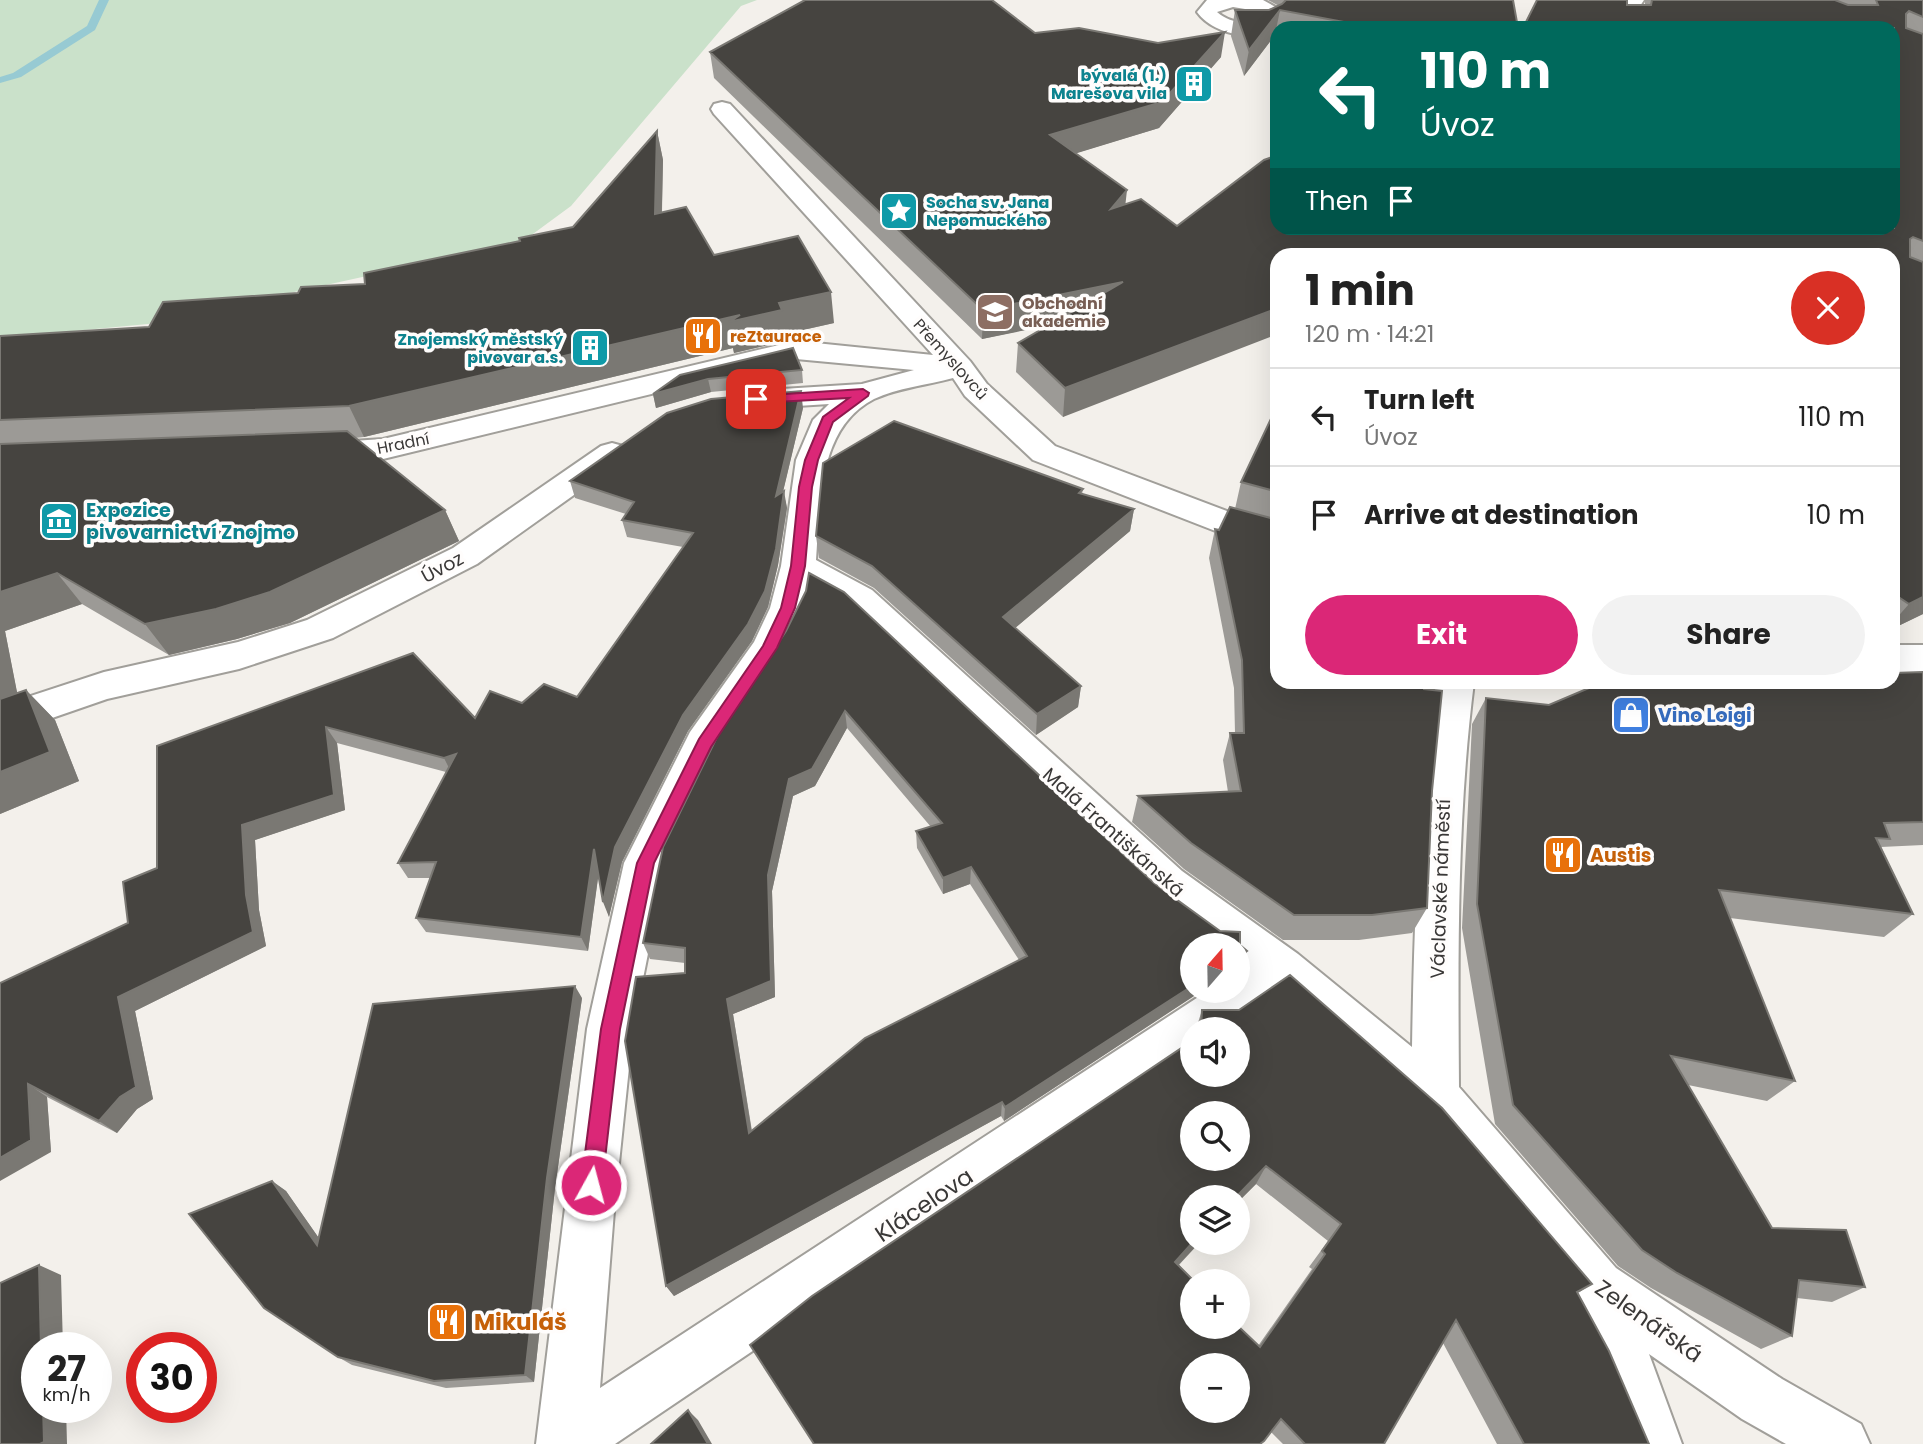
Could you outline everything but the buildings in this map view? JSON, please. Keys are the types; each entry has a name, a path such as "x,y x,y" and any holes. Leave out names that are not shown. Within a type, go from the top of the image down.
{"street":[{"path":"1629,21 1630,6 1634,0"},
{"name":"Přemyslovců","path":"722,109 960,367 976,390 1044,453 1230,524 1270,535"},
{"path":"1679,248 1692,235"},
{"name":"Hradní","path":"286,452 383,449 796,350 960,367"},
{"path":"724,402 863,393 960,367"},
{"path":"566,1443 588,1211 611,1029 645,863 704,743 769,648 788,608 798,566 806,487 812,460 828,420 863,393"},
{"name":"Úvoz","path":"0,721 104,686 239,655 320,629 465,556 636,436"},
{"name":"Malá Františkánská","path":"798,566 860,599 1167,884 1282,968 1435,1096"},
{"path":"1900,659 1923,659"},
{"name":"Václavské náměstí","path":"1435,1096 1437,959 1446,760 1454,689"},
{"name":"Klácelova","path":"566,1443 1282,968"},
{"name":"Zelenářská","path":"1435,1096 1597,1287 1762,1399 1841,1444"},
{"path":"1597,1287 1653,1444"}],"green space":[{"path":"0,0 757,0 741,6 571,206 522,242 148,324 0,338"}],"waterway":[{"path":"0,80 17,75 91,28 104,0"}],"place":[{"name":"bývalá (1.) Marešova vila","path":"1194,84"},
{"name":"Socha sv. Jana Nepomuckého","path":"899,211"},
{"name":"Obchodní akademie","path":"995,312"},
{"name":"reZtaurace","path":"703,336"},
{"name":"Znojemský městský pivovar a.s.","path":"590,348"},
{"name":"Expozice pivovarnictví Znojmo","path":"59,521"},
{"name":"Vino Loigi","path":"1631,715"},
{"name":"Austis","path":"1563,855"},
{"name":"Mikuláš","path":"447,1322"}],"route":[{"path":"591,1185 611,1029 645,863 704,743 769,648 788,608 798,566 806,487 812,460 828,420 863,393 756,399"}]}
